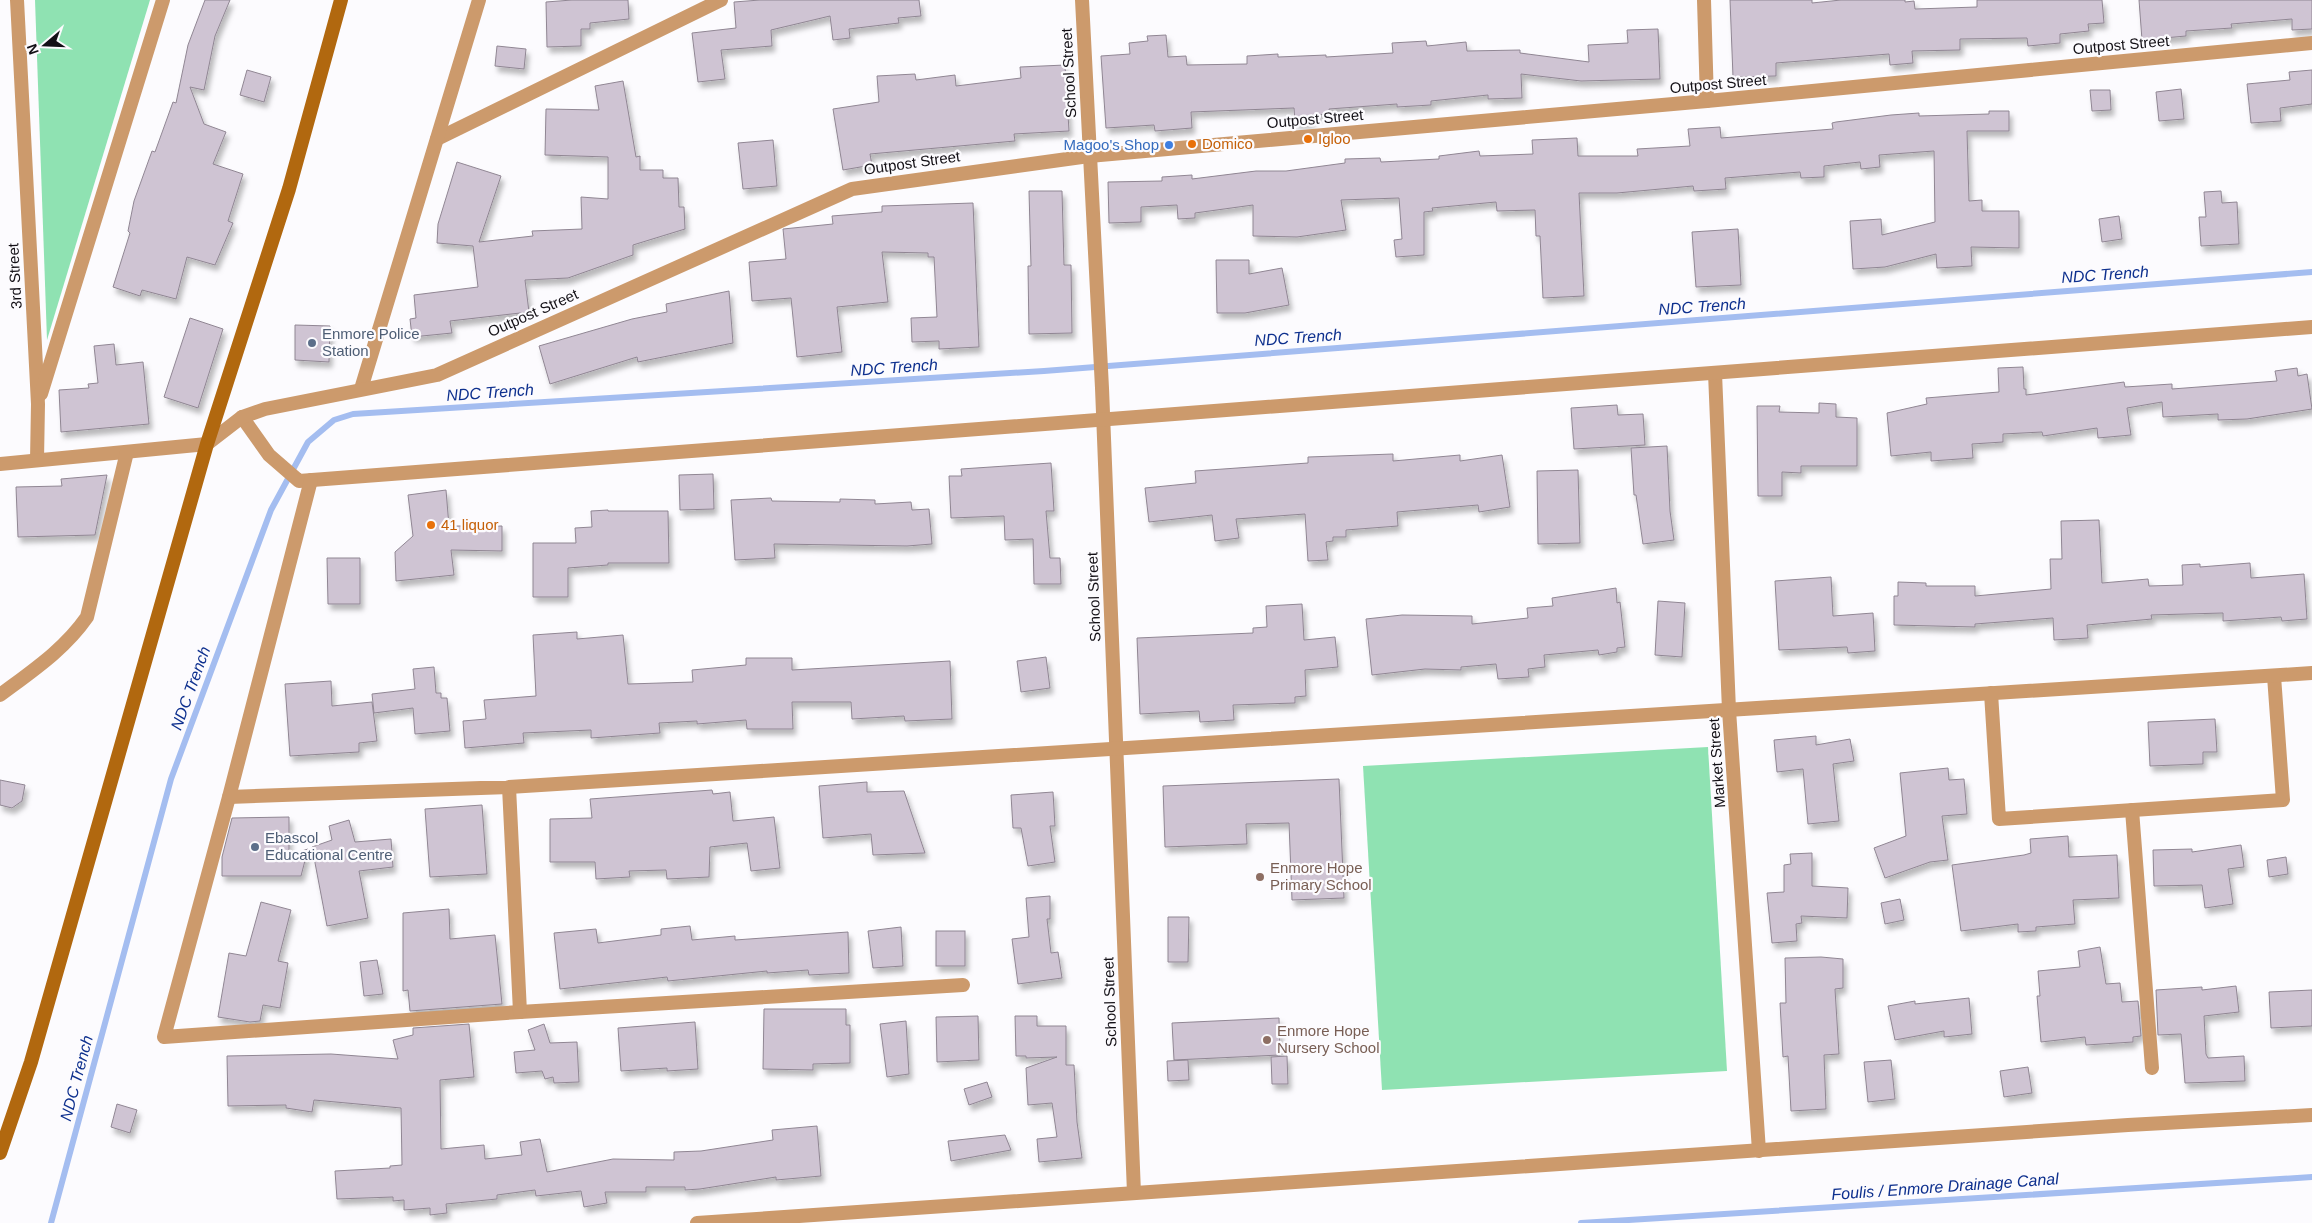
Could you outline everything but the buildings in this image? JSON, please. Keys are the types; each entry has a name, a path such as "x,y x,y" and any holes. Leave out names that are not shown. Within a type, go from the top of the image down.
{"main road":[{"path":"0,1153 31,1062 207,444 289,189 341,0"}],"street":[{"name":"3rd Street","path":"17,0 38,404 37,460"},
{"path":"38,404 163,0"},
{"path":"361,389 479,0"},
{"path":"437,138 721,0"},
{"name":"School Street","path":"1082,0 1102,388 1134,1193"},
{"path":"1704,0 1707,101"},
{"name":"Outpost Street","path":"207,444 242,417 265,409 436,375 852,188 1090,156 1707,101 2312,43"},
{"path":"242,417 269,456 305,480 2312,327"},
{"name":"Market Street","path":"1715,373 1729,710 1759,1151"},
{"path":"0,464 207,444"},
{"path":"0,695 53,655 74,636 87,617 127,452"},
{"path":"305,480 229,797 164,1037 520,1012 963,985"},
{"path":"229,797 509,787 2312,673"},
{"path":"1991,693 1999,819 2283,800 2274,676"},
{"path":"509,787 520,1012"},
{"path":"2132,810 2152,1068"},
{"path":"697,1223 2312,1114"}],"green space":[{"path":"35,0 150,0 47,340"},
{"path":"1708,747 1727,1071 1382,1090 1363,766"}],"waterway":[{"name":"NDC Trench","path":"51,1223 171,779 271,510 308,442 334,420 353,414 1044,371 2312,272"},
{"name":"Foulis / Enmore Drainage Canal","path":"1581,1223 2312,1177"}],"place":[{"name":"Igloo","path":"1308,139"},
{"name":"Domico","path":"1192,144"},
{"name":"Magoo's Shop","path":"1169,145"},
{"name":"Enmore Police Station","path":"312,343"},
{"name":"41 liquor","path":"431,525"},
{"name":"Ebascol Educational Centre","path":"255,847"},
{"name":"Enmore Hope Primary School","path":"1260,877"},
{"name":"Enmore Hope Nursery School","path":"1267,1040"}]}
